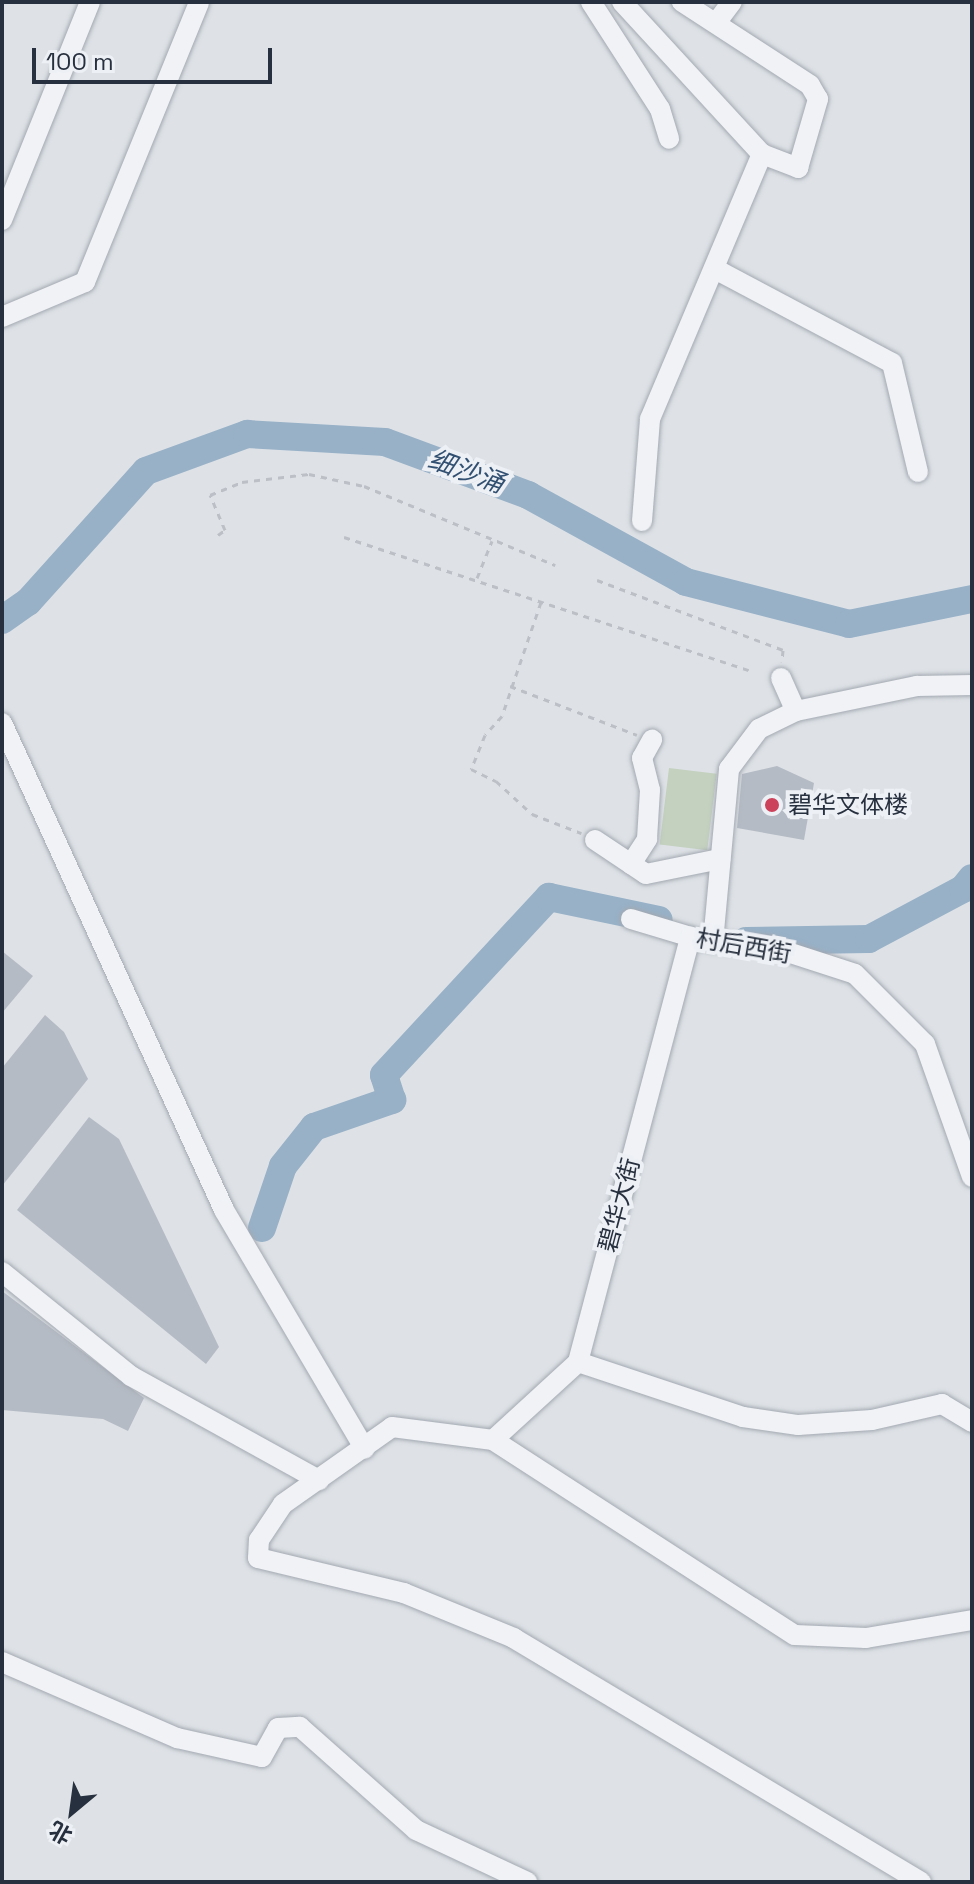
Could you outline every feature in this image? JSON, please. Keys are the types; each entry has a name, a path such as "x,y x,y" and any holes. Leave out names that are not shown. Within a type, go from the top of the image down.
{"street":[{"path":"2,220 90,2"},
{"path":"2,317 85,282 199,2"},
{"path":"591,2 660,109 669,139"},
{"path":"622,2 762,154 798,168 818,99 780,62 682,2"},
{"path":"716,23 732,2"},
{"path":"642,521 650,419 717,270 762,154"},
{"path":"717,270 892,363 918,472"},
{"path":"781,670 796,711"},
{"path":"713,941 720,859 735,754 759,729 796,711 917,686 972,685"},
{"path":"2,723 224,1210 365,1449"},
{"path":"631,864 647,839 649,778 642,758 652,740"},
{"path":"595,840 631,864 662,875 720,859"},
{"name":"村后西街","path":"631,919 690,937 769,946 855,974 876,991 925,1044 972,1177"},
{"name":"碧华大街","path":"578,1362 690,937"},
{"path":"2,1272 131,1376 319,1480"},
{"path":"493,1440 578,1362 743,1417 813,1424 942,1404 972,1422"},
{"path":"921,1882 514,1638 404,1593 258,1558 259,1540 283,1504 392,1427 493,1440 795,1635 866,1638 972,1620"},
{"path":"2,1662 177,1738 262,1757 278,1728 300,1727 416,1830 527,1882"}],"path":[{"path":"218,535 225,530 210,495 242,482 309,474 364,486 555,565"},
{"path":"344,537 477,578 749,670"},
{"path":"477,578 492,541"},
{"path":"597,580 783,650 781,670"},
{"path":"541,601 509,686 502,716 476,750 471,769 496,781 532,814 595,840"},
{"path":"509,686 652,740"}],"green space":[{"path":"669,768 717,774 707,850 660,844"}],"building":[{"name":"碧华文体楼","path":"777,766 814,783 804,840 737,828 742,774"},
{"path":"2,951 33,976 2,1013"},
{"path":"45,1015 64,1032 88,1079 2,1186 2,1068"},
{"path":"89,1117 119,1139 219,1347 206,1364 17,1210"},
{"path":"2,1291 144,1398 128,1431 103,1419 2,1410"}],"waterway":[{"name":"细沙涌","path":"2,620 28,602 146,471 247,434 385,442 528,495 686,582 849,624 972,599"},
{"path":"746,941 869,939 963,889 972,878"},
{"path":"262,1228 283,1166 314,1127 392,1100 384,1075 549,897 659,920"}],"place":[{"name":"碧华文体楼","path":"772,805"}]}
